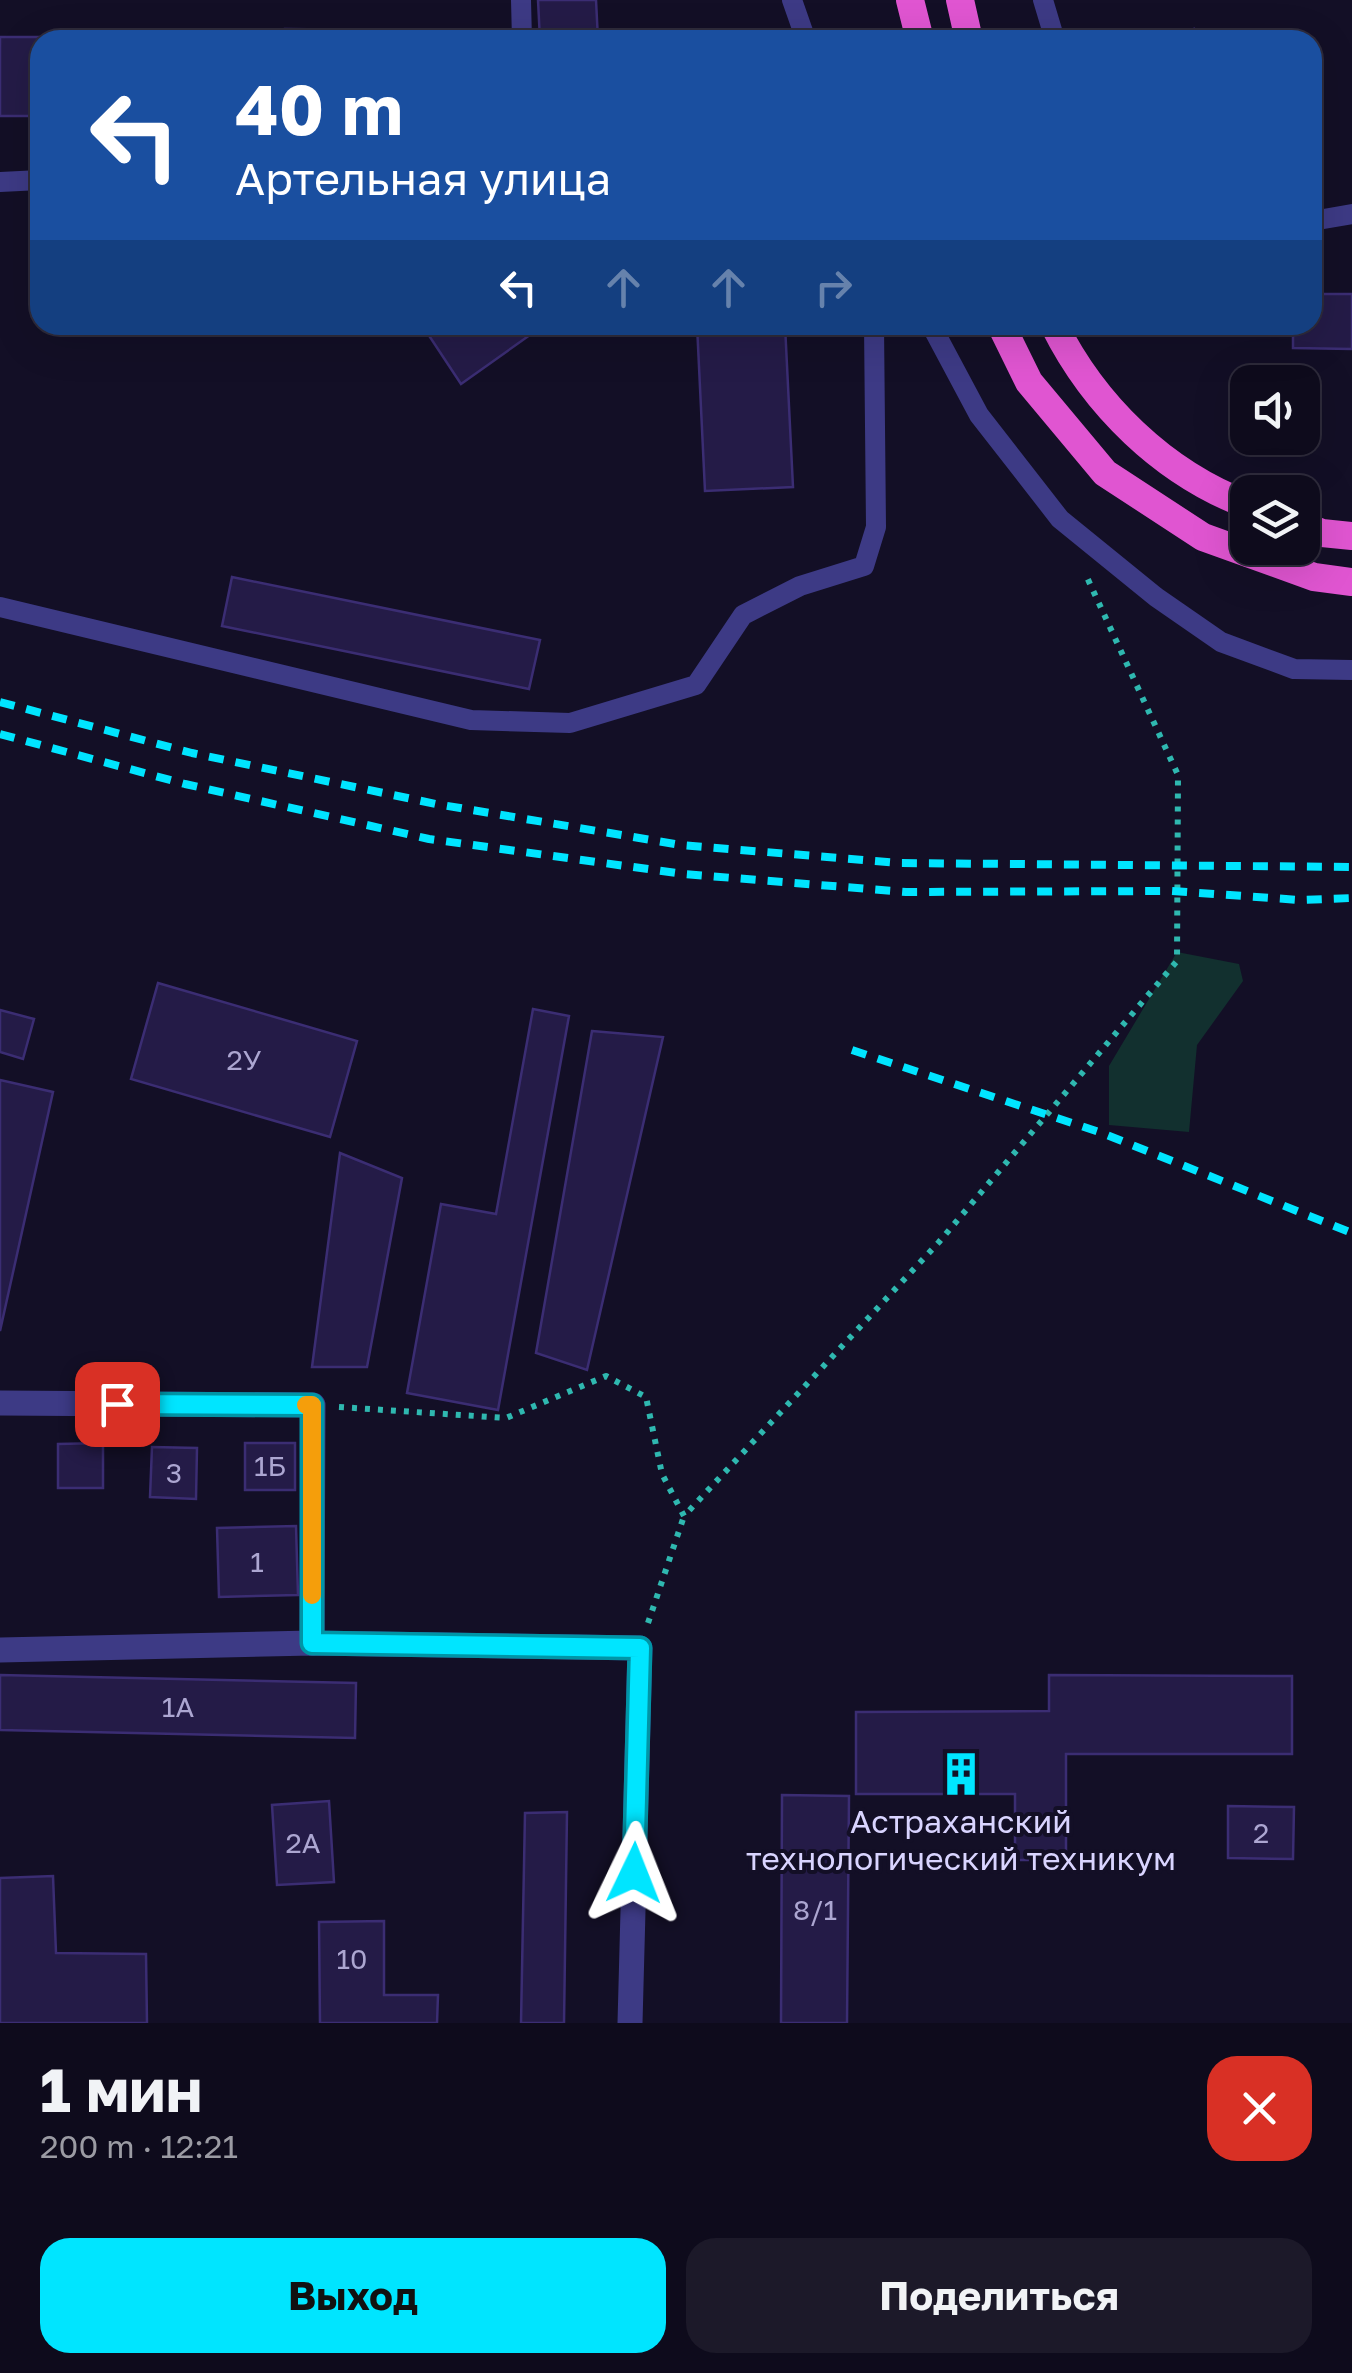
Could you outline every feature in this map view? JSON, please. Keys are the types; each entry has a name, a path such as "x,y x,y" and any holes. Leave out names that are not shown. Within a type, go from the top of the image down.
{"highway":[{"path":"910,0 918,30"},
{"path":"960,0 967,30"},
{"path":"1006,335 1029,382 1105,474 1203,537 1314,577 1352,582"},
{"path":"1059,335 1074,364 1144,446 1230,498"},
{"path":"1320,532 1352,536"}],"street":[{"path":"0,1403 312,1405 312,1643"},
{"path":"0,1650 312,1643 640,1648 630,2023"}],"lane":[{"path":"521,0 522,30"},
{"path":"792,0 802,30"},
{"path":"1043,0 1051,30"},
{"path":"0,182 30,180"},
{"path":"1322,218 1352,214"},
{"path":"0,607 470,720 570,723 696,685 742,615 800,586 864,566 876,527 874,335"},
{"path":"937,335 980,415 1060,519 1156,597 1221,642 1294,669 1352,670"}],"path":[{"path":"640,1648 684,1516 938,1242 1177,961 1178,775 1084,570"},
{"path":"312,1405 506,1418 606,1376 646,1398 662,1474 684,1516"}],"green space":[{"path":"1177,952 1239,964 1243,981 1197,1045 1189,1132 1109,1125 1109,1066"}],"building":[{"path":"538,0 596,0 598,30 540,30"},
{"path":"0,37 30,37 30,116 0,116"},
{"path":"1322,294 1352,294 1352,349 1293,348 1293,335 1322,335"},
{"path":"429,335 530,335 461,384"},
{"path":"697,335 785,335 793,487 705,491"},
{"path":"232,577 540,640 529,689 222,626"},
{"path":"158,983 357,1041 330,1137 131,1079"},
{"path":"533,1009 569,1016 498,1410 407,1393 441,1204 496,1214"},
{"path":"0,1010 34,1019 23,1059 0,1052"},
{"path":"592,1031 663,1037 587,1370 536,1353"},
{"path":"0,1080 53,1092 0,1331"},
{"path":"340,1153 402,1178 367,1367 312,1367"},
{"path":"103,1443 103,1488 58,1488 58,1444"},
{"path":"245,1443 295,1443 295,1490 245,1490"},
{"path":"152,1447 197,1448 196,1499 150,1497"},
{"path":"296,1526 298,1595 219,1597 217,1528"},
{"path":"0,1675 356,1683 355,1738 0,1730"},
{"name":"Астраханский технологический техникум","path":"1049,1675 1292,1676 1292,1754 1066,1754 1066,1860 1015,1860 1015,1794 856,1794 856,1712 1049,1711"},
{"path":"782,1795 849,1796 847,2023 781,2023"},
{"path":"329,1801 334,1882 277,1885 272,1805"},
{"path":"1228,1806 1294,1807 1293,1859 1228,1858"},
{"path":"567,1812 564,2023 521,2023 525,1813"},
{"path":"53,1876 56,1953 146,1954 147,2023 0,2023 0,1878"},
{"path":"384,1921 384,1995 438,1995 437,2023 320,2023 319,1922"}],"railway":[{"path":"0,702 192,753 436,804 681,845 899,863 1352,867"},
{"path":"0,734 185,784 429,839 684,874 906,892 1172,891 1300,900 1352,898"},
{"path":"852,1050 1102,1133 1352,1233"}],"slow traffic":[{"path":"306,1405 312,1405 312,1595"}],"place":[{"name":"Астраханский технологический техникум","path":"961,1774"}],"route":[{"path":"117,1404 312,1405 312,1643 640,1648 634,1873"}]}
